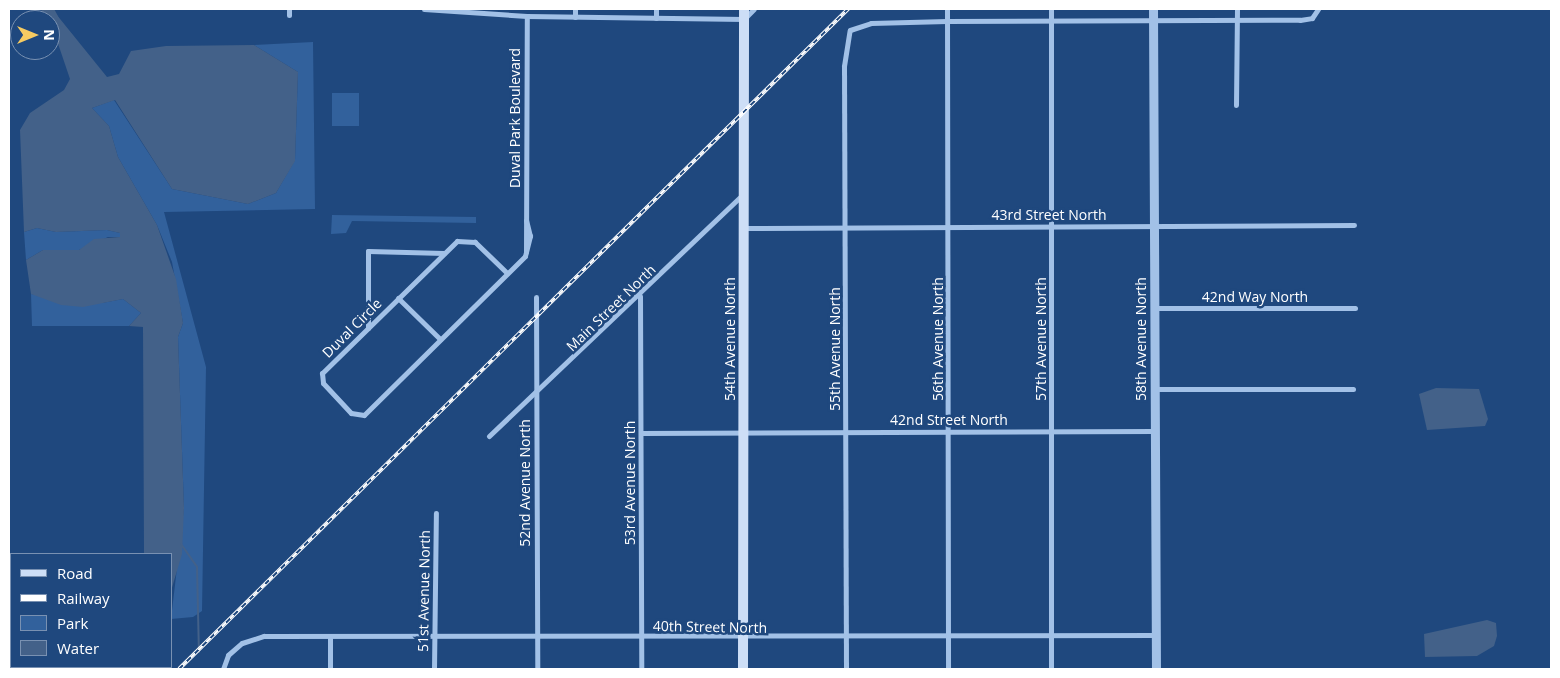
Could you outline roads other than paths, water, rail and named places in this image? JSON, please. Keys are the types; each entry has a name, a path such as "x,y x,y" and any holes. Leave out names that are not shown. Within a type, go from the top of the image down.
{"main road":[{"name":"54th Avenue North","path":"743,669 744,14"}],"street":[{"path":"424,9 498,10 527,16 656,18 744,14 754,9"},
{"path":"575,9 575,17"},
{"path":"656,9 656,18"},
{"name":"56th Avenue North","path":"947,9 950,226 948,669"},
{"name":"57th Avenue North","path":"1051,9 1051,669"},
{"name":"58th Avenue North","path":"1153,9 1156,669"},
{"path":"1236,9 1236,105"},
{"path":"947,21 1300,20 1312,18 1318,9"},
{"name":"Duval Park Boulevard","path":"526,254 530,236 526,220 527,16"},
{"name":"55th Avenue North","path":"846,669 844,66 850,30 871,23 947,21"},
{"name":"Main Street North","path":"490,436 640,296 744,194"},
{"name":"43rd Street North","path":"744,228 1354,225"},
{"name":"Duval Circle","path":"507,273 471,240 460,238 368,328 321,379 351,413 359,416 440,339 507,273 526,254"},
{"path":"368,328 368,251 444,253"},
{"name":"53rd Avenue North","path":"640,296 642,433 641,669"},
{"name":"52nd Avenue North","path":"536,297 537,669"},
{"path":"398,298 440,339"},
{"name":"42nd Way North","path":"1155,308 1355,308"},
{"path":"1154,389 1353,389"},
{"name":"42nd Street North","path":"642,433 1154,431"},
{"name":"51st Avenue North","path":"434,669 436,513"},
{"name":"40th Street North","path":"223,669 228,655 242,643 264,636 743,639 1156,635"},
{"path":"330,636 330,669"}],"water":[{"path":"60,19 107,77 119,74 131,51 166,46 254,45 298,72 295,161 276,193 248,204 172,189 115,100 92,108 109,126 118,157 157,225 176,279 183,323 178,337 184,508 182,554 172,588 172,553 144,553 143,327 129,326 141,313 123,299 83,307 61,305 31,294 26,260 43,250 79,250 94,239 120,237 120,233 107,230 56,232 37,228 24,232 20,130 30,113 64,90 70,79 60,50"},
{"path":"1436,388 1479,389 1488,419 1485,426 1427,430 1419,394"},
{"path":"1487,620 1496,623 1497,636 1494,646 1477,656 1425,657 1424,634"}],"waterway":[{"path":"53,9 62,26"},
{"path":"181,544 197,567 199,652"}],"railway":[{"path":"179,669 848,9"}]}
